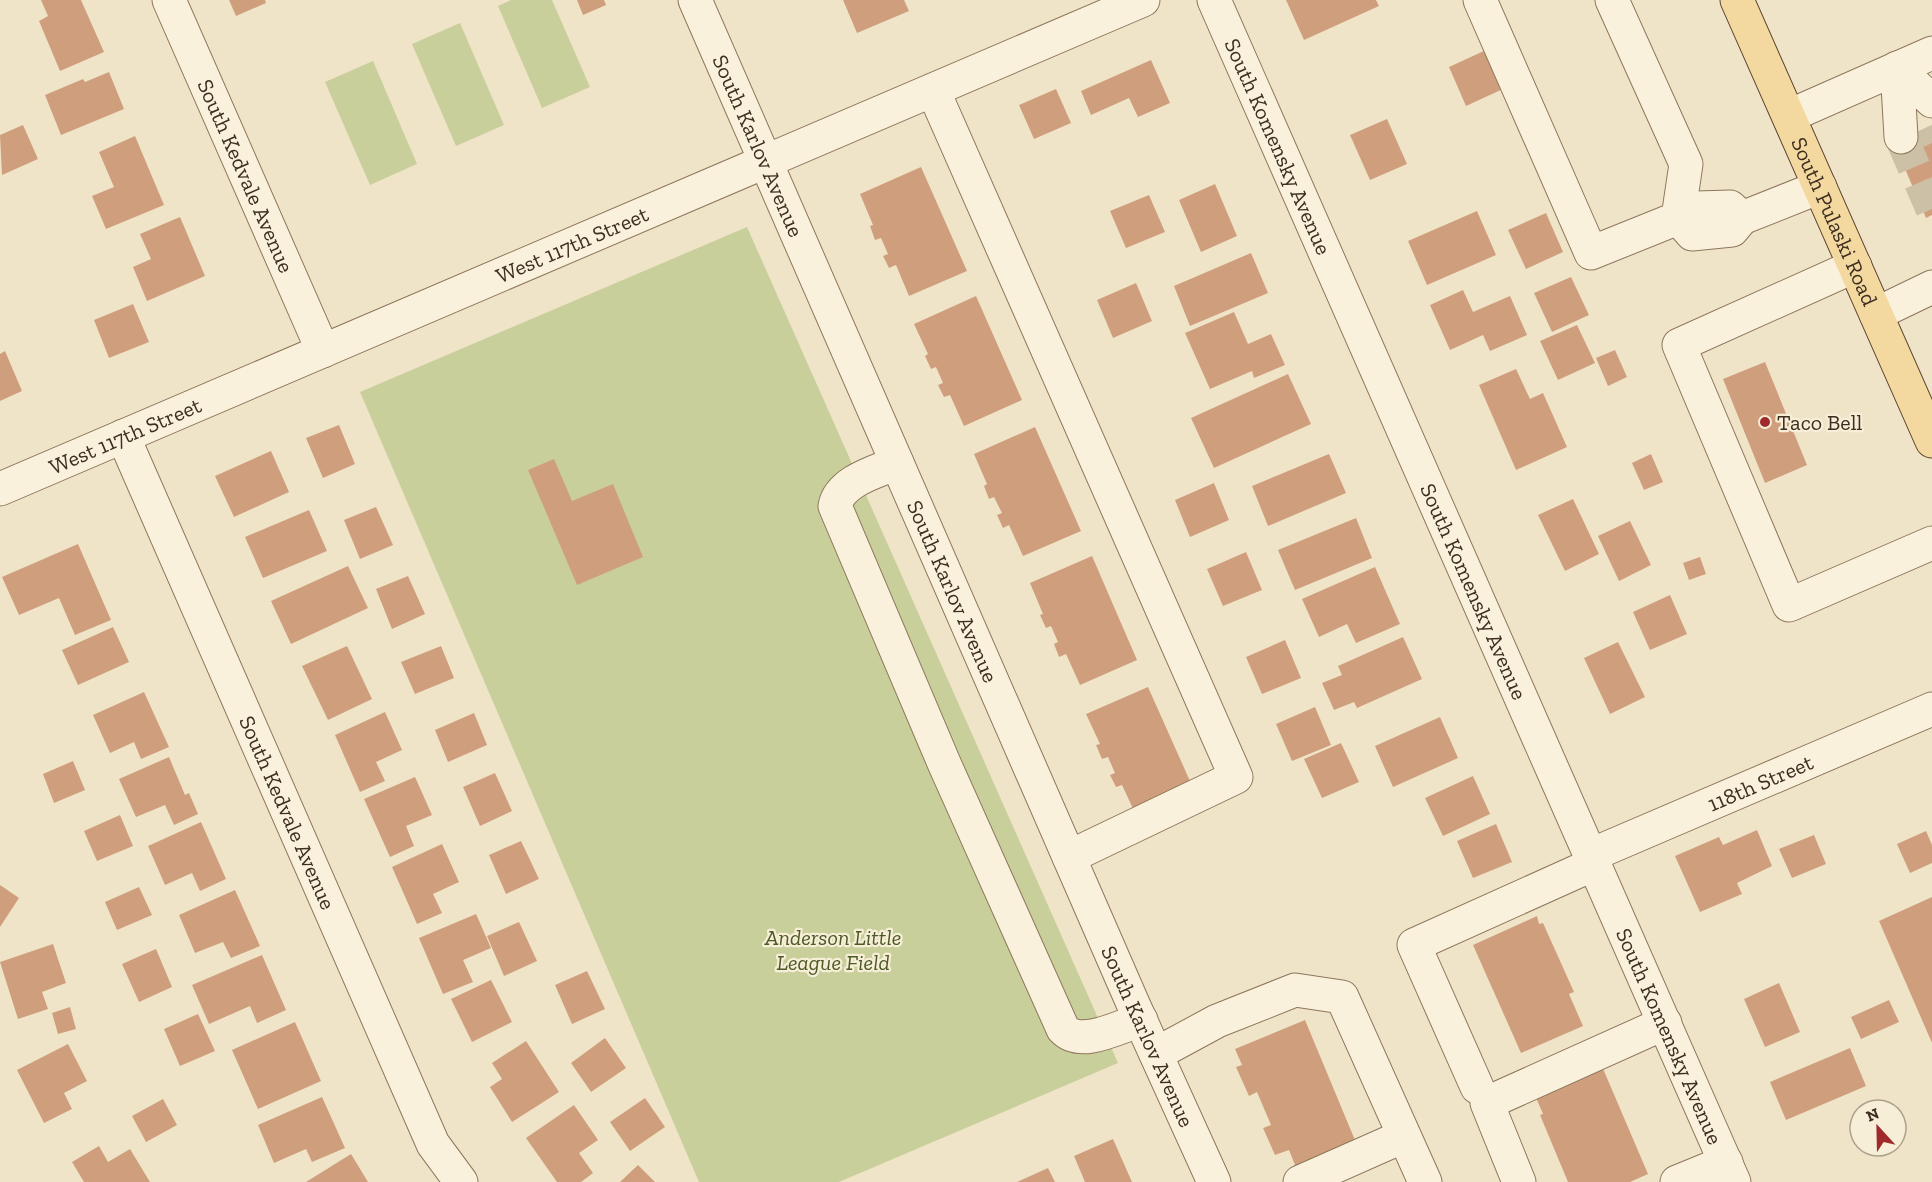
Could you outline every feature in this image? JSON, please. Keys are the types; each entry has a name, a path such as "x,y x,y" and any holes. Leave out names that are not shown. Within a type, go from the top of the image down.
{"main road":[{"name":"South Pulaski Road","path":"1737,0 1932,441"}],"street":[{"name":"South Kedvale Avenue","path":"169,0 323,351"},
{"name":"South Karlov Avenue","path":"695,0 1069,857 1214,1182"},
{"name":"West 117th Street","path":"0,489 1143,0"},
{"name":"South Komensky Avenue","path":"1214,0 1730,1172"},
{"path":"1480,0 1591,253 1678,218"},
{"path":"1612,0 1686,164 1678,218 1692,234 1732,230 1742,218 1820,187"},
{"path":"1789,116 1932,53"},
{"path":"1897,68 1919,122"},
{"path":"1897,68 1919,122"},
{"path":"933,90 1236,777 1069,857"},
{"path":"1855,266 1679,345 1788,605 1932,543"},
{"path":"1876,314 1932,287"},
{"name":"South Kedvale Avenue","path":"123,436 433,1144 461,1182"},
{"path":"897,463 845,487 837,495 835,506 944,763 1062,1029 1070,1037 1082,1038 1141,1020"},
{"name":"118th Street","path":"1477,1087 1414,945 1592,859 1932,709"},
{"path":"1156,1054 1217,1021 1295,990 1342,997 1425,1182"},
{"path":"1519,1182 1487,1103 1665,1023"},
{"path":"1300,1182 1404,1137"},
{"path":"1677,1182 1730,1172"}],"green space":[{"path":"511,0 552,0 590,87 542,108 498,6"},
{"path":"460,23 504,125 456,146 412,44"},
{"path":"373,61 417,164 370,185 325,82"},
{"name":"Anderson Little League Field","path":"747,227 1118,1063 839,1182 699,1182 360,392"}],"building":[{"path":"41,0 81,0 104,52 60,71 39,21 48,16"},
{"path":"229,0 265,0 266,3 236,16"},
{"path":"577,0 604,0 606,5 583,15"},
{"path":"843,0 904,0 909,11 857,33"},
{"path":"1286,0 1376,0 1379,6 1304,40"},
{"path":"1486,50 1503,89 1466,106 1449,67"},
{"path":"1151,60 1170,103 1138,117 1129,98 1091,115 1081,91"},
{"path":"109,72 124,109 61,135 45,95 83,79 85,82"},
{"path":"1056,89 1071,123 1034,139 1019,105"},
{"path":"1387,119 1407,164 1370,180 1350,135"},
{"path":"23,125 38,159 2,175 0,135"},
{"path":"1932,126 1932,215 1926,218 1894,143"},
{"path":"135,136 164,205 106,229 92,196 114,187 99,152"},
{"path":"921,167 967,271 909,296 896,265 889,268 883,256 888,254 881,238 875,240 870,226 873,225 860,194"},
{"path":"1215,184 1237,236 1201,252 1179,200"},
{"path":"1149,195 1165,232 1126,248 1110,211"},
{"path":"1477,211 1496,255 1427,285 1408,241"},
{"path":"1546,213 1563,252 1526,269 1508,230"},
{"path":"180,217 205,276 147,301 133,267 151,259 140,234"},
{"path":"1251,253 1268,293 1190,326 1174,286"},
{"path":"1571,277 1589,315 1552,332 1534,293"},
{"path":"1136,283 1152,321 1113,338 1097,300"},
{"path":"1463,290 1473,312 1510,296 1527,335 1490,351 1483,335 1450,350 1430,305"},
{"path":"976,296 1022,400 964,426 950,395 944,397 938,385 943,383 936,367 931,369 925,356 928,354 914,324"},
{"path":"133,304 149,342 109,358 94,320"},
{"path":"1234,312 1248,344 1271,334 1285,365 1254,378 1252,371 1210,389 1185,333"},
{"path":"1577,325 1595,363 1558,380 1540,341"},
{"path":"1615,350 1627,377 1608,386 1596,358"},
{"path":"5,351 22,391 0,401 0,354"},
{"name":"Taco Bell","path":"1765,362 1807,465 1765,483 1723,379"},
{"path":"1516,369 1530,399 1543,393 1567,447 1516,470 1479,385"},
{"path":"1288,374 1311,424 1214,468 1191,418"},
{"path":"339,425 355,464 323,478 306,438"},
{"path":"1035,427 1081,531 1023,556 1009,525 1003,528 997,515 1002,513 994,497 989,499 984,486 987,484 974,454"},
{"path":"271,451 289,492 234,517 215,476"},
{"path":"1329,454 1346,493 1268,526 1252,486"},
{"path":"1651,454 1663,482 1644,490 1632,463"},
{"path":"554,459 572,501 613,484 643,557 577,585 528,470"},
{"path":"1214,483 1229,520 1190,537 1175,500"},
{"path":"1573,499 1599,554 1565,571 1538,515"},
{"path":"376,507 393,545 360,559 344,520"},
{"path":"309,510 327,551 263,578 245,537"},
{"path":"1356,518 1372,558 1295,590 1278,550"},
{"path":"1630,521 1651,565 1619,581 1598,536"},
{"path":"78,544 111,620 75,635 59,598 19,615 2,577"},
{"path":"1246,552 1262,590 1223,606 1207,569"},
{"path":"1092,556 1137,660 1080,685 1066,654 1059,657 1054,644 1058,642 1051,626 1046,628 1040,615 1043,614 1030,583"},
{"path":"1700,557 1706,574 1689,580 1683,563"},
{"path":"348,566 368,608 291,644 271,601"},
{"path":"1375,567 1400,624 1356,643 1347,624 1319,637 1302,599"},
{"path":"408,576 425,614 392,629 376,589"},
{"path":"1670,595 1687,634 1650,650 1633,612"},
{"path":"113,627 129,662 78,685 62,650"},
{"path":"1403,637 1422,679 1357,708 1354,702 1334,710 1322,683 1342,675 1338,666"},
{"path":"1285,640 1301,678 1262,694 1246,657"},
{"path":"1618,642 1645,697 1610,714 1584,658"},
{"path":"347,646 372,699 328,720 302,666"},
{"path":"441,646 454,678 415,694 401,662"},
{"path":"1148,687 1194,790 1136,815 1122,785 1116,787 1110,775 1115,773 1108,757 1102,759 1096,745 1100,744 1086,714"},
{"path":"144,692 169,747 141,759 134,742 110,753 93,715"},
{"path":"1315,707 1331,745 1292,761 1276,724"},
{"path":"385,712 402,750 376,762 385,781 360,792 335,735"},
{"path":"474,713 487,745 448,762 435,730"},
{"path":"1440,717 1458,758 1393,787 1375,746"},
{"path":"1341,743 1359,782 1322,798 1304,759"},
{"path":"169,757 185,795 189,793 198,814 174,825 165,805 136,817 119,779"},
{"path":"73,761 85,790 54,803 43,774"},
{"path":"495,773 512,811 480,826 463,787"},
{"path":"1473,776 1490,814 1443,836 1425,798"},
{"path":"415,777 432,815 406,826 414,846 390,857 364,799"},
{"path":"120,815 133,846 97,861 84,831"},
{"path":"201,822 226,879 200,891 192,873 165,885 148,846"},
{"path":"1496,824 1512,862 1473,878 1457,841"},
{"path":"1757,830 1772,866 1737,883 1742,894 1700,912 1675,856 1719,837 1723,845"},
{"path":"1926,831 1932,845 1932,863 1910,873 1897,844"},
{"path":"1814,835 1826,864 1792,878 1779,849"},
{"path":"521,841 539,879 506,894 489,855"},
{"path":"442,844 459,882 433,894 442,913 417,924 392,867"},
{"path":"0,885 19,898 0,927"},
{"path":"139,887 152,915 117,930 105,902"},
{"path":"235,890 260,946 231,958 223,942 195,953 179,915"},
{"path":"1932,897 1932,1043 1879,921"},
{"path":"476,914 491,948 463,960 473,982 443,994 419,938"},
{"path":"1537,916 1539,924 1543,923 1574,992 1569,994 1583,1026 1521,1053 1473,945"},
{"path":"519,922 537,961 504,976 487,936"},
{"path":"53,944 66,983 42,992 48,1009 18,1019 0,962"},
{"path":"156,949 172,987 139,1002 122,964"},
{"path":"262,955 286,1010 257,1023 250,1006 209,1024 192,985"},
{"path":"587,971 605,1009 572,1024 555,985"},
{"path":"491,980 512,1022 472,1042 451,999"},
{"path":"1779,983 1800,1032 1765,1047 1744,999"},
{"path":"1889,1000 1899,1022 1861,1039 1851,1017"},
{"path":"70,1007 76,1029 58,1034 52,1013"},
{"path":"198,1014 215,1051 180,1066 164,1029"},
{"path":"1305,1020 1357,1145 1297,1170 1289,1150 1275,1155 1263,1128 1271,1125 1257,1092 1249,1096 1236,1067 1242,1065 1235,1049"},
{"path":"295,1022 321,1081 258,1109 232,1050"},
{"path":"605,1038 626,1068 591,1092 571,1063"},
{"path":"526,1041 559,1092 512,1122 490,1087 502,1079 492,1063"},
{"path":"68,1044 87,1081 64,1093 72,1109 44,1123 17,1070"},
{"path":"1850,1048 1866,1086 1786,1120 1770,1082"},
{"path":"1601,1064 1648,1174 1630,1182 1568,1182 1540,1115 1543,1114 1534,1093"},
{"path":"322,1097 345,1148 312,1162 306,1149 274,1163 258,1125"},
{"path":"645,1098 665,1127 630,1151 610,1122"},
{"path":"163,1099 177,1125 146,1142 132,1116"},
{"path":"574,1105 598,1140 579,1153 593,1173 581,1182 557,1182 526,1138"},
{"path":"1113,1139 1132,1182 1085,1182 1074,1156"},
{"path":"99,1146 108,1162 130,1149 150,1182 84,1182 72,1162"},
{"path":"351,1154 368,1182 306,1182"},
{"path":"638,1165 655,1182 620,1182"},
{"path":"1048,1168 1055,1182 1017,1182"}],"tunnel":[{"path":"1925,128 1932,143"},
{"path":"1901,137 1932,209"}],"place":[{"name":"Taco Bell","path":"1765,422"}]}
